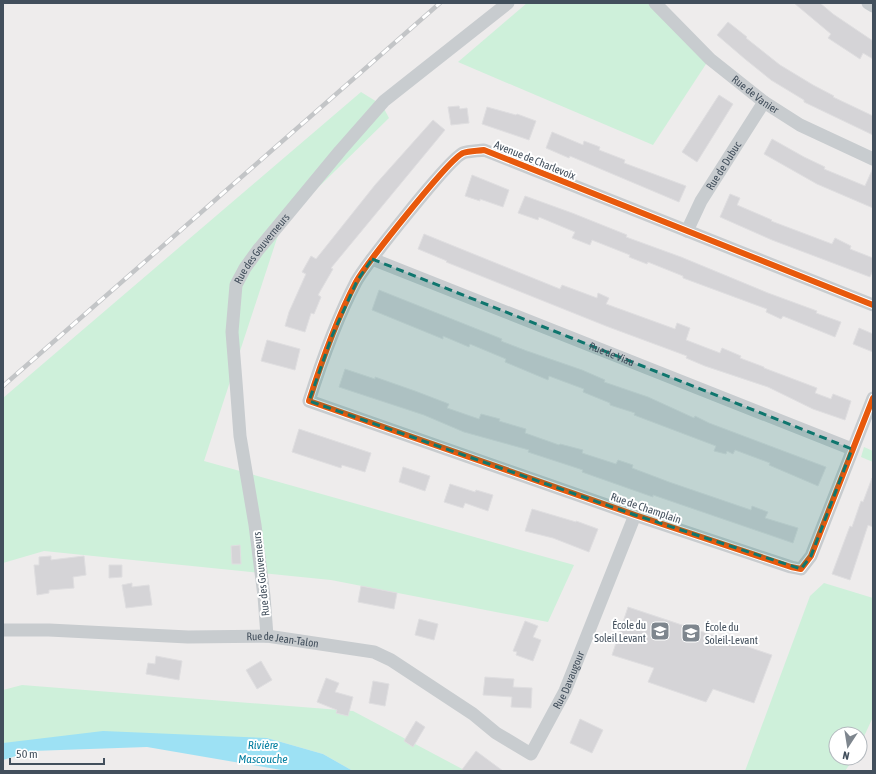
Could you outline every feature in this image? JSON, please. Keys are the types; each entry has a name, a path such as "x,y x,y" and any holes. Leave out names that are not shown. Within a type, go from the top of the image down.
{"street":[{"name":"Rue des Gouverneurs","path":"267,636 264,596 255,525 240,436 232,332 236,285 245,268 274,230 384,101 508,3"},
{"name":"Rue de Vanier","path":"655,3 710,59 764,102 800,125 873,159"},
{"path":"868,3 873,6"},
{"name":"Rue de Dubuc","path":"687,231 701,201 764,102"},
{"name":"Avenue de Charlevoix","path":"309,401 332,336 357,281 372,259 447,166 463,153 484,150 873,305"},
{"name":"Rue de Viau","path":"372,259 852,449"},
{"name":"Rue de Champlain","path":"309,401 635,515 801,569 811,556 873,398"},
{"name":"Rue Davaugour","path":"531,754 565,691 635,515"},
{"name":"Rue de Jean-Talon","path":"3,630 49,630 188,637 267,636 374,652 391,660 473,714 496,733 531,754"}],"highlighted area":[{"path":"372,259 852,449 811,556 801,569 635,515 309,401 332,336 357,281"}],"green space":[{"path":"527,3 651,3 708,61 653,145 458,62"},
{"path":"361,92 382,105 389,118 282,223 204,461 574,565 548,622 331,580 44,551 3,563 3,398"},
{"path":"864,447 873,451 873,462 861,457"},
{"path":"824,583 873,598 873,717 868,728 868,726 828,726 828,766 848,766 845,771 745,771 810,596"},
{"path":"22,685 353,711 466,771 353,771 323,754 267,738 3,743 3,690"}],"water":[{"name":"Rivière Mascouche","path":"103,731 267,738 323,754 353,771 287,771 147,747 32,751 3,760 3,743"}],"building":[{"path":"794,3 820,3 833,14 873,41 873,59 863,53 860,59 828,38 831,34"},
{"path":"728,22 780,65 834,96 833,97 873,116 873,135 804,102 804,100 771,80 717,35"},
{"path":"719,95 733,104 697,162 682,152"},
{"path":"459,106 460,109 467,108 469,123 451,125 448,107"},
{"path":"487,107 516,115 517,114 536,121 529,140 482,124"},
{"path":"433,120 445,130 331,268 333,269 318,295 321,297 314,314 311,313 305,332 285,326 289,312 306,274 302,272 311,256 316,259 375,185"},
{"path":"552,132 583,145 584,141 600,147 599,150 625,160 624,163 686,186 679,202 570,156 569,158 546,148"},
{"path":"772,139 825,167 824,169 865,186 873,168 873,208 817,184 764,154"},
{"path":"472,175 509,190 503,207 480,199 480,201 465,196"},
{"path":"730,194 740,198 737,205 772,220 771,221 832,244 835,238 851,246 850,249 873,258 873,270 870,277 772,240 720,217"},
{"path":"525,196 572,213 627,235 626,237 681,257 768,293 817,311 816,313 841,322 835,337 783,316 781,319 766,312 767,309 683,278 683,276 648,262 647,264 629,257 630,255 592,240 590,245 572,238 575,232 539,217 538,220 518,213"},
{"path":"424,234 560,289 562,285 597,298 598,293 609,298 606,304 675,329 677,323 690,328 686,340 720,353 722,348 741,356 740,358 817,388 815,393 831,399 833,394 851,401 845,420 813,409 768,387 705,366 686,358 687,356 606,326 446,262 447,261 418,249"},
{"path":"379,290 502,339 501,341 582,370 605,380 604,382 648,397 694,418 695,416 709,423 826,467 818,486 769,465 770,463 735,450 733,454 727,451 726,454 714,451 716,446 634,415 635,413 610,405 610,403 583,392 584,389 549,376 548,380 505,362 506,359 470,344 469,347 443,336 443,339 372,310"},
{"path":"859,328 873,334 873,352 853,344"},
{"path":"267,340 300,349 295,370 261,361"},
{"path":"345,369 375,379 375,377 415,391 449,404 447,408 479,419 481,414 500,419 499,421 526,429 525,433 559,445 583,450 582,453 616,464 618,460 633,465 632,468 669,482 751,510 752,506 768,512 765,518 798,528 793,543 582,472 583,470 528,452 529,450 464,432 424,415 339,387"},
{"path":"299,429 371,453 365,472 342,465 341,468 292,452"},
{"path":"403,467 430,476 425,491 399,482"},
{"path":"872,478 873,527 868,525 850,580 832,574 850,526 852,527 861,501 863,502"},
{"path":"450,484 475,492 476,490 493,495 488,511 465,503 463,508 444,502"},
{"path":"532,509 576,521 598,529 589,552 553,538 525,531"},
{"path":"240,545 241,564 232,564 231,546"},
{"path":"51,556 51,560 84,556 86,575 73,577 74,588 49,590 49,593 37,595 34,565 39,565 39,557"},
{"path":"109,565 122,565 122,577 109,578"},
{"path":"132,583 132,587 149,585 152,605 126,608 122,585"},
{"path":"361,586 397,593 394,609 358,602"},
{"name":"École du Soleil Levant","path":"628,607 772,655 754,703 713,689 706,702 648,682 654,668 612,655"},
{"path":"419,619 438,624 434,640 415,635"},
{"path":"525,621 538,626 533,637 541,640 533,661 516,655 517,652 513,651"},
{"path":"156,656 182,661 179,680 146,674 148,663 155,664"},
{"path":"261,661 272,680 257,689 246,670"},
{"path":"485,677 514,679 513,687 532,688 531,708 511,707 512,697 483,695"},
{"path":"326,678 339,683 335,692 353,697 348,716 336,713 337,710 317,702"},
{"path":"373,681 389,684 385,706 369,703"},
{"path":"580,719 603,730 592,753 570,743"},
{"path":"416,721 425,727 413,747 404,741"},
{"path":"476,751 503,771 461,771"}],"railway":[{"path":"3,386 440,3"}],"cycle path":[{"path":"873,305 484,150 468,152 463,153 442,173 391,235 356,282 330,340 309,401 635,515 801,569 811,556 873,398"}],"place":[{"name":"École du Soleil Levant","path":"660,631"},
{"name":"École du Soleil-Levant","path":"691,633"}]}
